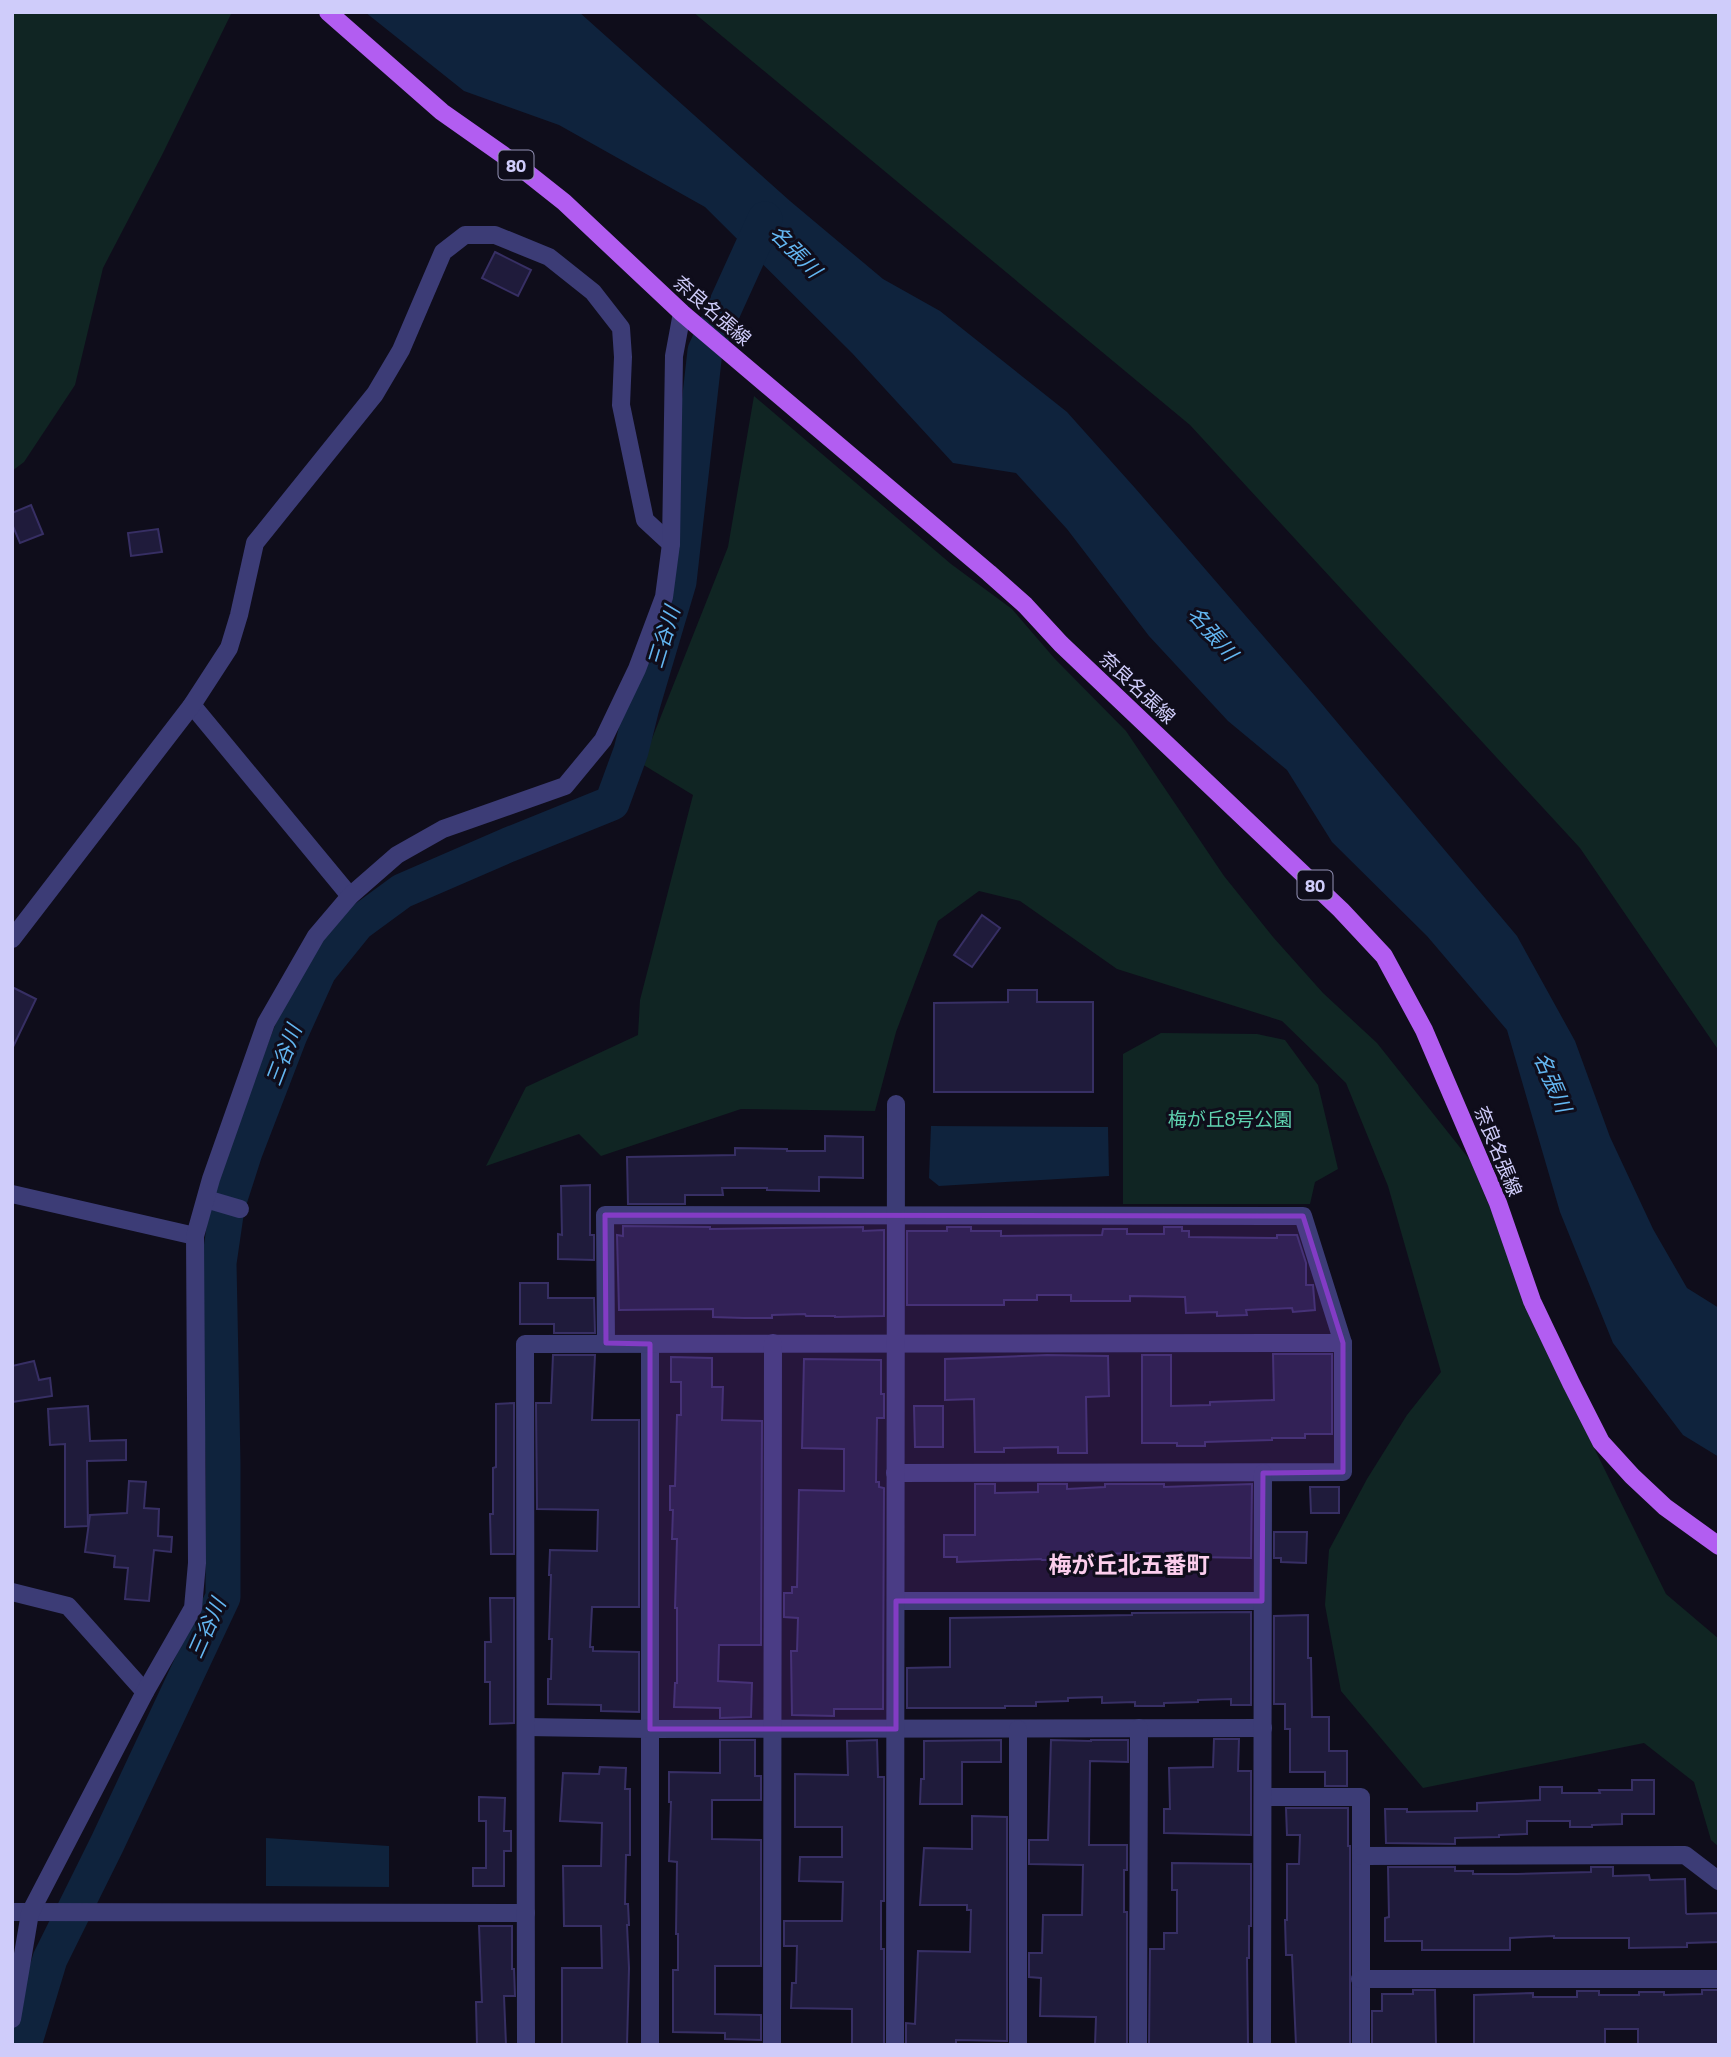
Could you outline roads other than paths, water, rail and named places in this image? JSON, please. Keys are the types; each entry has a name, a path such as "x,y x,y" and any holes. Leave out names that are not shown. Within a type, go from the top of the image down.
{"main road":[{"name":"奈良名張線","path":"328,12 442,112 564,202 682,313 1025,605 1061,644 1341,910 1384,957 1424,1030 1498,1203 1532,1301 1601,1442 1665,1507 1719,1546"}],"street":[{"path":"12,939 192,705 229,648 255,543 375,394 401,350 443,252 465,235 495,235 549,257 593,292 621,328 621,405 645,520 671,544"},
{"path":"12,2019 21,1912 193,1608 197,1563 195,1236 266,1023 316,936 350,896 397,855 443,829 565,786 603,740 637,669 664,597 671,544 674,356 682,313"},
{"path":"192,705 350,896"},
{"path":"895,2045 896,1104"},
{"path":"12,1194 195,1236"},
{"path":"207,1199 237,1208"},
{"path":"606,1343 605,1215 1303,1216 1343,1343 1343,1472 895,1473"},
{"path":"772,2045 773,1343"},
{"path":"526,2045 525,1344 1343,1343"},
{"path":"650,1344 650,2045"},
{"path":"1262,2045 1263,1473"},
{"path":"12,1592 68,1606 145,1692"},
{"path":"896,1601 1262,1601"},
{"path":"526,1727 1263,1728"},
{"path":"1138,2045 1139,1728"},
{"path":"1018,1729 1018,2045"},
{"path":"1263,1797 1361,1797 1360,2045"},
{"path":"1361,1856 1685,1855 1719,1881"},
{"path":"21,1912 526,1913"},
{"path":"1360,1979 1719,1979"}],"water":[{"name":"名張川","path":"365,12 579,12 790,201 883,279 940,311 1067,412 1315,696 1517,936 1575,1041 1610,1137 1653,1229 1687,1288 1719,1308 1719,1457 1683,1435 1613,1343 1560,1212 1507,1030 1427,936 1332,842 1287,770 1228,721 1149,636 1067,529 1016,473 953,463 852,353 705,207 559,125 464,91"},
{"path":"931,1126 1108,1127 1109,1176 939,1186 929,1178"},
{"path":"266,1838 389,1846 389,1887 266,1886"}],"waterway":[{"name":"三谷川","path":"24,2045 50,1959 223,1597 219,1263 227,1208 245,1152 290,1035 319,971 357,924 402,891 612,803 631,751 679,582 705,351 765,219"}],"district":[{"name":"梅が丘北五番町","path":"1129,1564"}],"park label":[{"name":"梅が丘8号公園","path":"1230,1118"}]}
